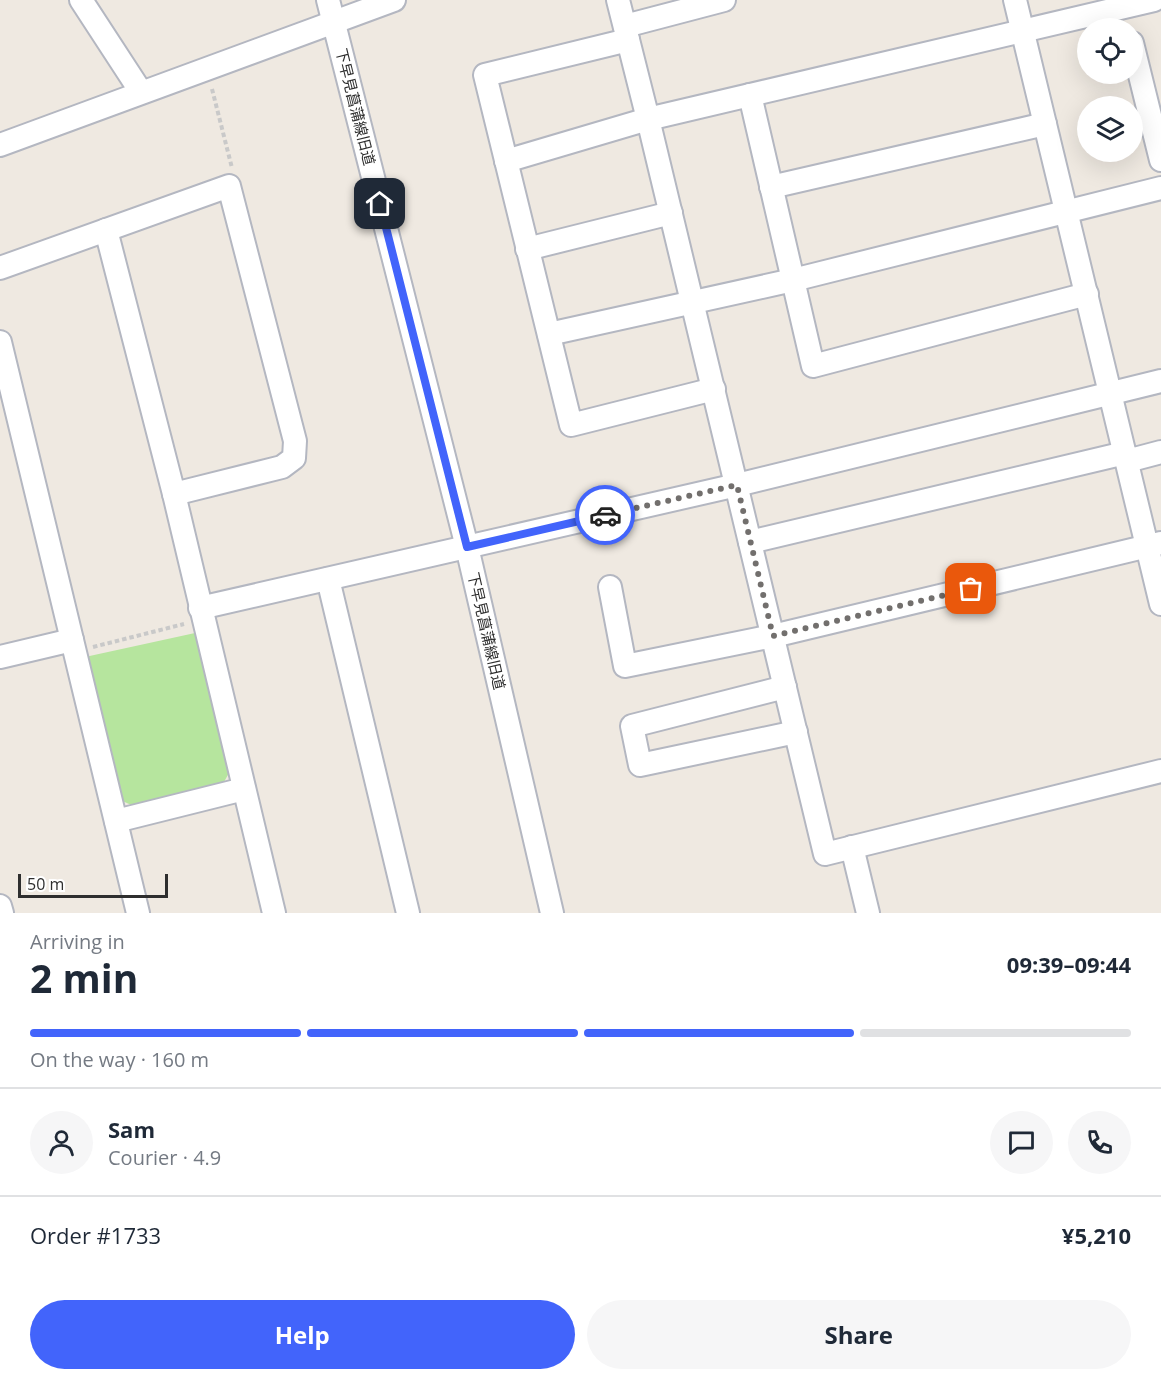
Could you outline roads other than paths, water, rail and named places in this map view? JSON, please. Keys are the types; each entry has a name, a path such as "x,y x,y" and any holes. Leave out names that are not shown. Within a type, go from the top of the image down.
{"street":[{"path":"81,0 141,92"},
{"path":"0,145 141,92 331,11 393,0"},
{"path":"618,0 825,854 1161,771"},
{"path":"714,389 571,425 484,75 626,33 724,0"},
{"path":"1015,0 1126,457 1154,545 1161,604"},
{"path":"1126,18 1154,0"},
{"name":"下早見菖蒲線旧道","path":"331,11 467,547 552,913"},
{"path":"506,161 648,119 1023,31 1077,24"},
{"path":"1142,84 1161,160"},
{"path":"750,95 813,366 1087,294"},
{"path":"771,187 1045,124"},
{"path":"0,268 229,186 295,441 294,458 282,467 174,494"},
{"path":"549,334 793,280 1161,188"},
{"path":"527,249 671,213"},
{"path":"106,230 174,494 196,615 244,789 274,913"},
{"path":"0,342 79,644 138,913"},
{"path":"196,615 328,579 737,485 1161,381"},
{"path":"750,542 1126,457 1161,453"},
{"path":"610,587 625,666 773,636 1154,545"},
{"path":"328,579 408,913"},
{"path":"0,657 79,644"},
{"path":"785,687 632,726 640,765 796,732"},
{"path":"116,821 244,789"},
{"path":"852,847 868,913"},
{"path":"0,906 2,913"}]}
